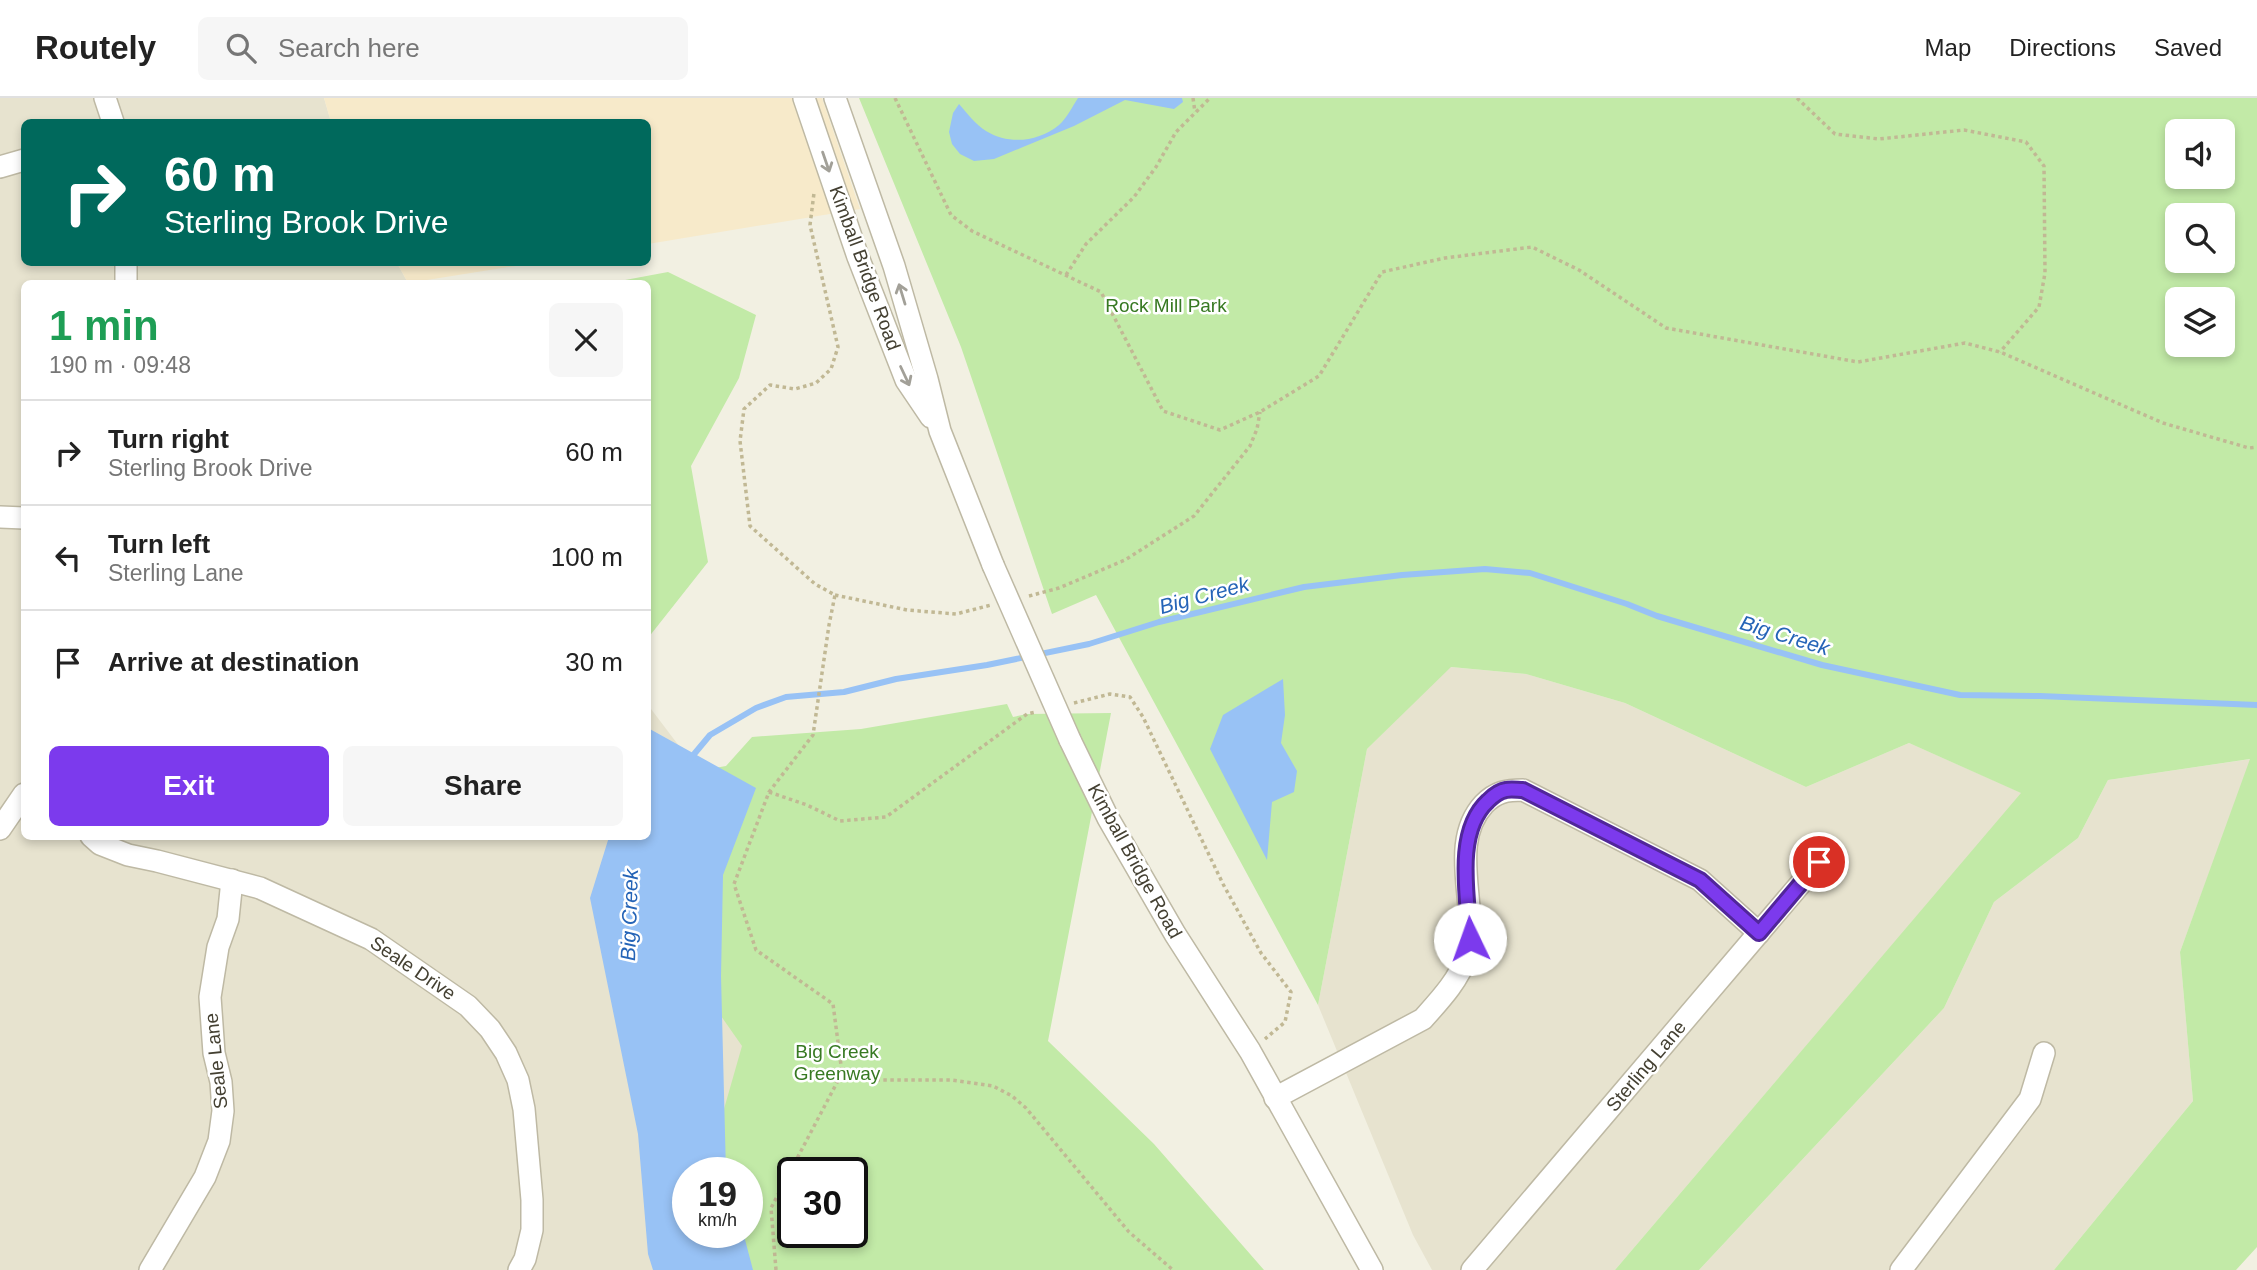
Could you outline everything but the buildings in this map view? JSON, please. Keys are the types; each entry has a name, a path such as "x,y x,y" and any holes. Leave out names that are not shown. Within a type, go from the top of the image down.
{"street":[{"path":"105,98 112,119"},
{"name":"Kimball Bridge Road","path":"804,98 858,257 906,380 940,431"},
{"name":"Kimball Bridge Road","path":"835,98 894,266 940,431 993,565 1070,740 1108,818 1175,934 1250,1051 1346,1219 1372,1270"},
{"path":"0,167 21,161"},
{"path":"0,517 21,519"},
{"path":"1275,1098 1423,1019 1439,1002 1466,958 1470,939 1466,849 1470,829 1476,814 1486,802 1506,790 1523,790 1700,880 1759,933"},
{"path":"0,830 21,798"},
{"name":"Seale Drive","path":"96,840 128,855 260,888 371,939 468,1006 490,1028 506,1053 517,1080 524,1109 532,1230 525,1259 519,1270"},
{"name":"Sterling Lane","path":"1472,1270 1819,862"},
{"name":"Seale Lane","path":"150,1270 205,1177 219,1141 223,1111 221,1082 214,1053 210,997 218,947 228,919 232,880"},
{"path":"1901,1270 2030,1099 2044,1053"}],"path":[{"path":"895,98 951,215 972,231 1101,292 1163,411 1220,430 1260,412 1319,376 1382,272 1445,258 1532,247 1578,270 1666,328 1858,362 1965,343 2000,352 2163,423 2249,448 2257,447"},
{"path":"1194,98 1195,112"},
{"path":"1066,275 1086,244 1134,197 1156,167 1176,132 1210,98"},
{"path":"1797,98 1835,134 1879,139 1964,130 2026,142 2044,166 2045,273 2039,307 2000,352"},
{"path":"815,187 810,225 838,347 831,369 816,383 794,389 770,385 744,409 740,441 750,526 815,584 835,595 907,610 956,614 994,604"},
{"path":"1020,598 1059,588 1125,560 1194,516 1250,446 1260,412"},
{"path":"776,1270 771,1208 842,1073 833,1004 756,950 734,884 768,792 813,735 835,595"},
{"path":"842,1073 878,1080 951,1080 993,1086 1012,1096 1026,1108 1129,1232 1172,1270"}],"shaded area":[{"path":"0,98 324,98 330,119 21,119 21,266 399,266 406,280 21,280 21,840 651,840 651,709 698,771 783,984 763,1233 763,1157 672,1157 672,1248 762,1248 760,1270 0,1270"},
{"path":"324,98 822,98 860,209 651,244 651,119 330,119"},
{"path":"399,266 515,266 427,280 406,280"},
{"path":"1450,667 1526,674 1625,703 1806,787 1909,743 2022,793 1615,1270 1432,1270 1413,1235 1318,1005 1367,749"},
{"path":"2251,759 2180,952 2193,1101 2054,1270 1699,1270 1944,1008 1994,902 2078,838 2108,780"}],"green space":[{"name":"Rock Mill Park","path":"859,98 2257,98 2257,1247 2236,1270 2054,1270 2193,1101 2180,952 2250,759 2108,780 2078,838 1994,902 1944,1008 1699,1270 1615,1270 2021,793 1909,743 1806,787 1625,703 1526,674 1451,667 1367,749 1318,1005 1096,595 1052,614 961,347"},
{"path":"668,272 756,315 739,378 691,466 708,562 651,634 651,280 625,280"},
{"name":"Big Creek Greenway","path":"1007,704 1013,717 1027,714 1111,713 1048,1041 1154,1144 1264,1270 708,1270 703,1248 763,1248 763,1157 710,1157 742,1046 677,953 698,771 726,766 752,737 861,729"}],"water":[{"path":"1078,98 1182,98 1183,102 1174,109 1125,100 1074,126 994,159 974,161 960,154 952,144 949,132 953,113 959,104 986,131 1004,138 1023,140 1042,135 1059,125"},
{"path":"1283,679 1285,715 1281,743 1297,771 1294,792 1272,802 1267,860 1210,749 1223,715"},
{"path":"651,730 756,788 723,875 721,976 726,1157 672,1157 672,1248 747,1248 753,1270 653,1270 648,1254 638,1134 590,898 608,840 651,840"}],"waterway":[{"name":"Big Creek","path":"690,759 710,735 756,708 786,697 844,692 896,679 987,665 1089,644 1159,622 1304,587 1402,575 1485,569 1530,573 1657,616 1822,665 1960,695 2257,705"}],"route":[{"path":"1470,939 1466,849 1470,829 1476,814 1486,802 1506,790 1523,790 1700,880 1759,933 1819,862"}]}
